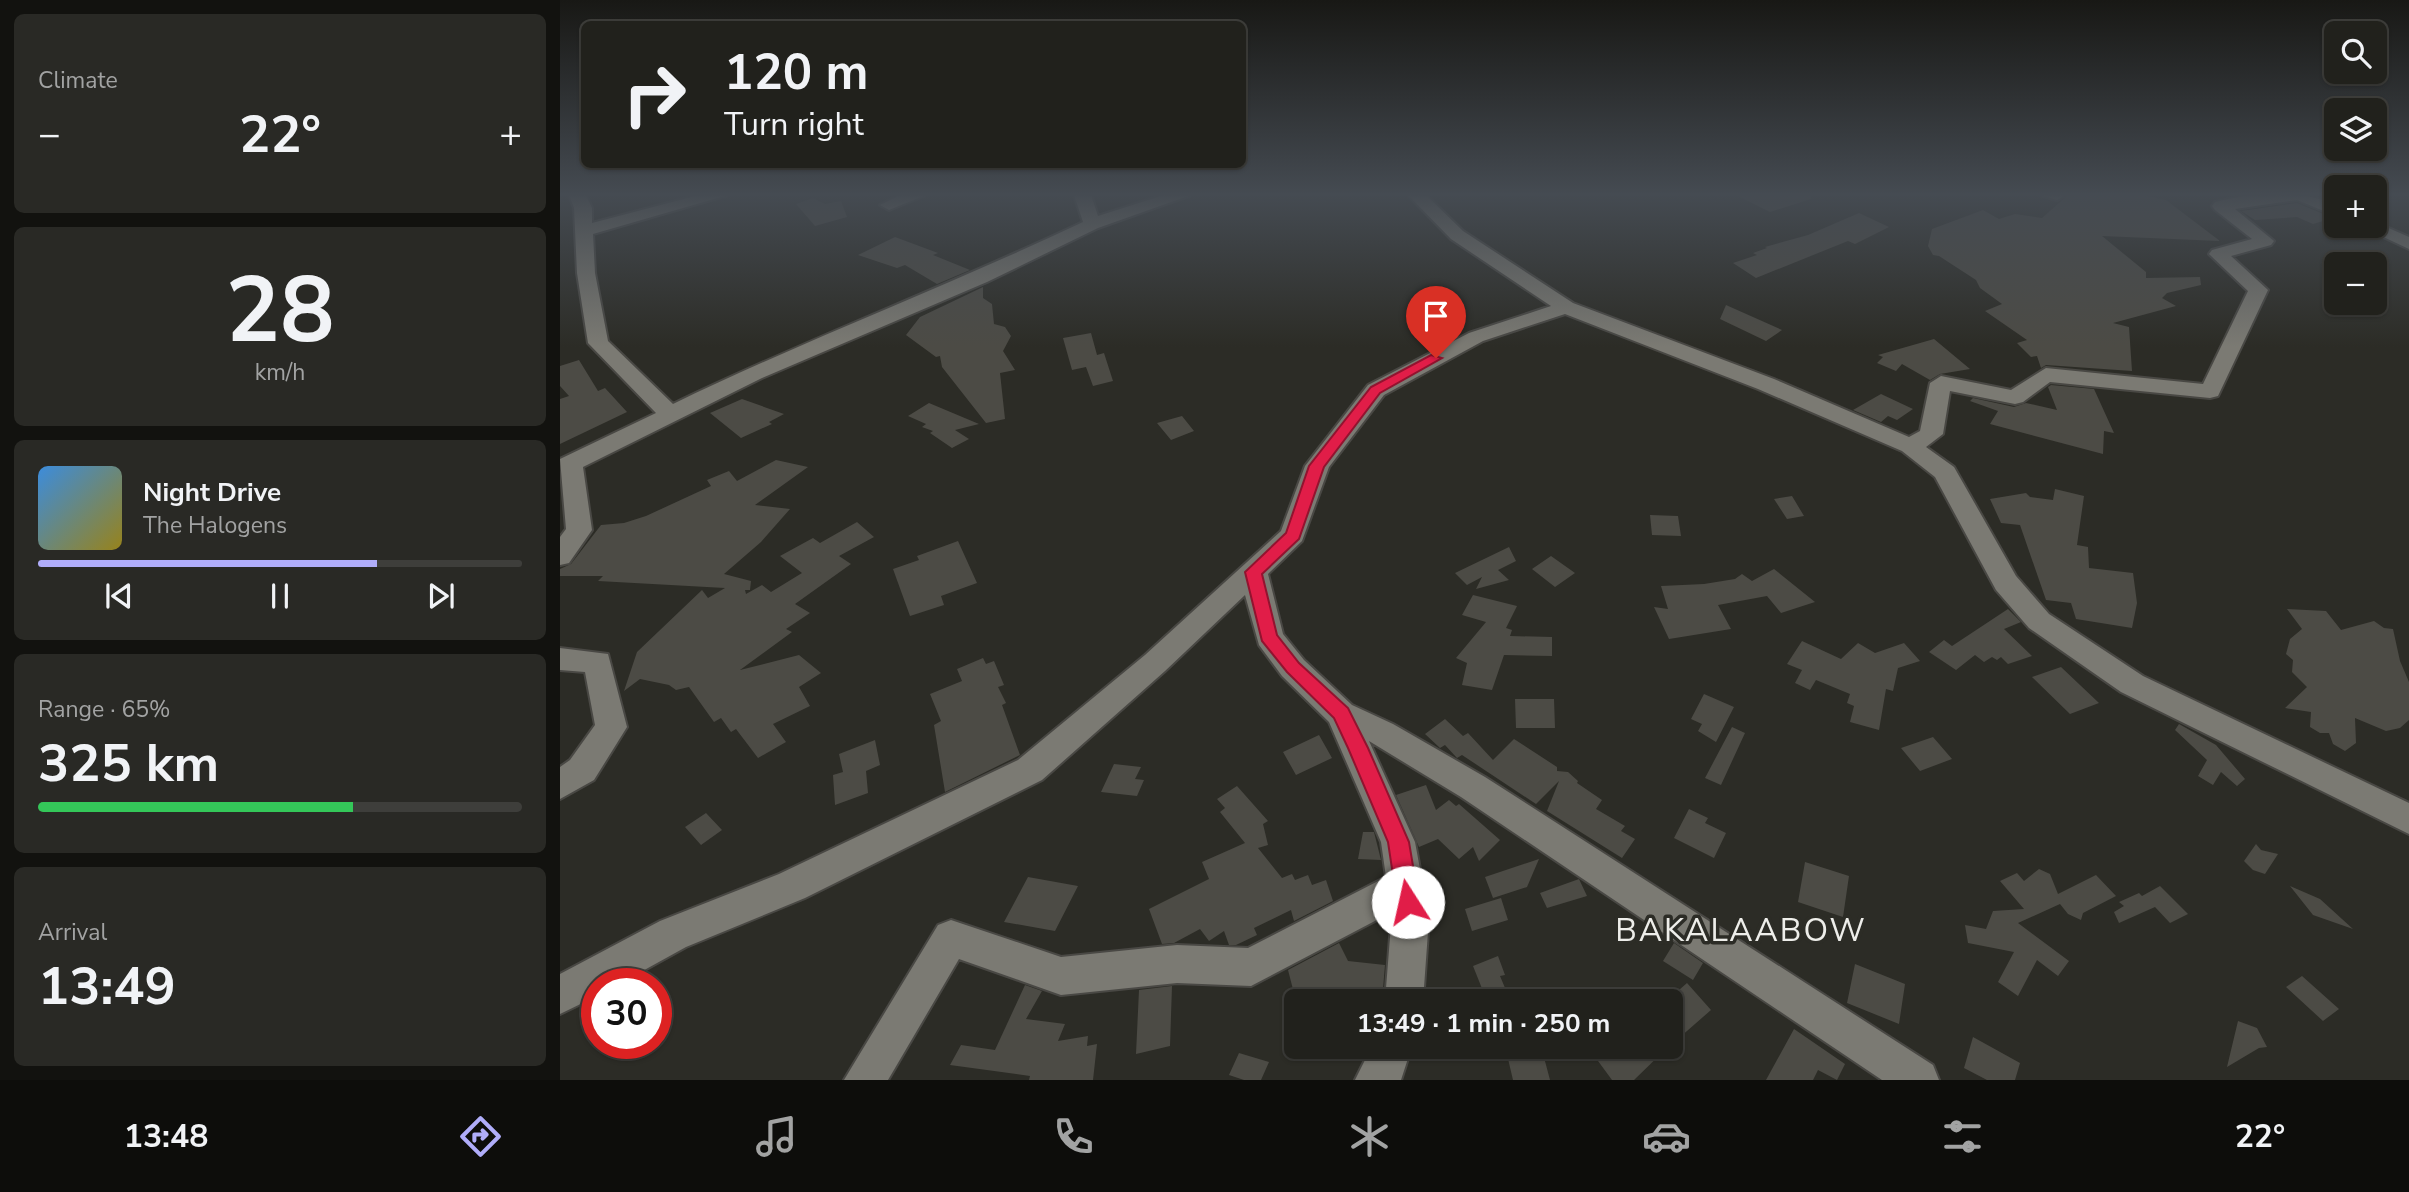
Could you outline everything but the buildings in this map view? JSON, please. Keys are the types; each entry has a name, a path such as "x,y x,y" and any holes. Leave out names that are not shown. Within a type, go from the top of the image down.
{"street":[{"path":"585,245 586,273 598,343 669,413"},
{"path":"560,556 579,530 565,466 754,373 980,278 1048,245"},
{"path":"1473,245 1566,307 1766,384 1910,446 1945,472 2006,583 2039,621 2132,684 2409,819"},
{"path":"1910,446 1931,434 1941,383 2015,397 2046,375 2210,391 2258,290 2218,254 2249,245"},
{"path":"560,995 673,934 792,886 1030,769 1155,663 1293,535 1317,466 1376,390 1476,337 1566,307"},
{"path":"1254,572 1269,637 1293,667 1341,713 1382,733 1474,787 1918,1080"},
{"path":"560,659 598,662 611,727 582,770 560,785"},
{"path":"1341,713 1398,842 1412,918 1405,989"},
{"path":"865,1080 951,938 1061,976 1177,964 1251,967 1405,886"},
{"path":"1376,1080 1389,1059"}],"district":[{"name":"BAKALAABOW","path":"1741,930"}],"route":[{"path":"1408,902 1398,842 1379,803 1358,748 1341,713 1293,667 1269,637 1254,572 1293,535 1317,466 1376,390 1436,358"}]}
